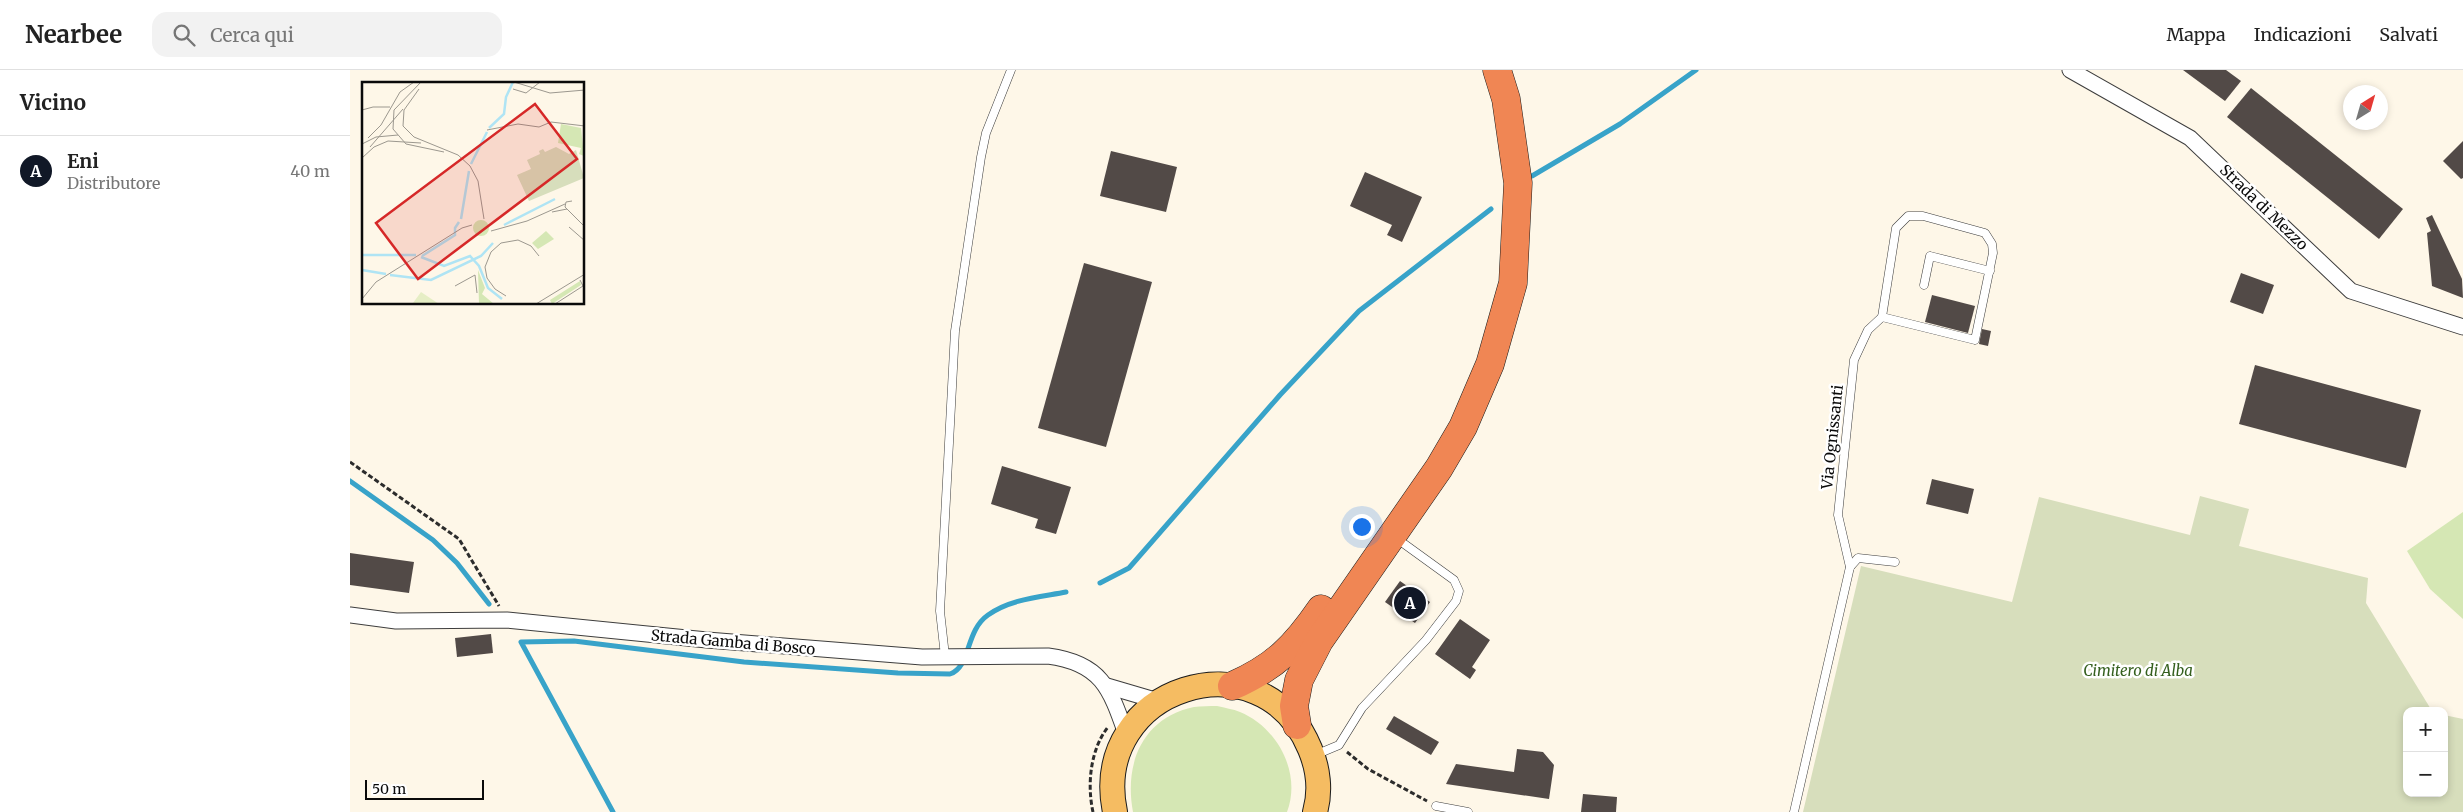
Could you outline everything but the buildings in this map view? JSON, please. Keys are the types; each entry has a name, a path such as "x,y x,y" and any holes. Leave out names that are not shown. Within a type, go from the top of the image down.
{"highway":[{"path":"1232,686 1261,673 1273,664 1306,631 1425,459 1448,418 1476,358 1497,280 1504,185 1493,101 1482,70"},
{"path":"1297,725 1294,706 1299,680 1319,642 1439,468 1462,427 1490,364 1513,283 1518,183 1506,98 1497,70"}],"main road":[{"path":"1115,812 1112,795 1114,764 1126,734 1140,716 1158,701 1194,686 1232,686 1261,695 1286,713 1297,725 1313,756 1318,790 1315,812"}],"street":[{"name":"Strada di Mezzo","path":"2070,70 2190,138 2351,290 2463,327"},
{"name":"Strada Gamba di Bosco","path":"350,615 396,621 507,620 812,649 922,657 1063,658 1079,664 1095,674 1107,686 1126,734"},
{"name":"Strada Gamba di Bosco","path":"1107,686 1158,701"}],"lane":[{"path":"948,656 940,611 955,331 986,133 1011,70"},
{"path":"1908,216 1923,216 1985,233 1992,244 1993,253 1975,340 1882,317 1896,228 1908,216"},
{"path":"1924,285 1930,256 1990,270"},
{"name":"Via Ognissanti","path":"1794,812 1850,567 1838,515 1854,360 1868,330 1882,317"},
{"path":"1313,756 1339,745 1362,708 1426,640 1456,601 1458,591 1454,580 1393,536"},
{"path":"1850,567 1858,558 1895,562"},
{"path":"1436,806 1468,812"}],"path":[{"path":"350,462 459,539 507,620"},
{"path":"1339,745 1368,769 1436,806"}],"green space":[{"name":"Cimitero di Alba","path":"2200,496 2249,509 2239,546 2368,578 2366,603 2430,707 2403,707 2403,797 2448,797 2448,716 2463,719 2463,812 1803,812 1861,566 2012,602 2039,497 2190,535"},
{"path":"2463,512 2463,619 2430,589 2407,551"},
{"path":"1217,706 1237,711 1253,719 1265,728 1275,740 1283,753 1291,782 1291,797 1287,812 1133,812 1131,777 1141,746 1149,732 1161,721 1176,713 1194,707"}],"waterway":[{"path":"1532,176 1620,124 1696,70"},
{"path":"1100,583 1129,568 1280,395 1359,311 1491,209"},
{"path":"350,481 433,540 457,563 489,604"},
{"path":"613,812 521,642 574,641 744,662 898,673 950,674 962,664 975,630 988,615 1015,602 1066,592"}],"place":[{"name":"Eni","path":"1410,603"}]}
